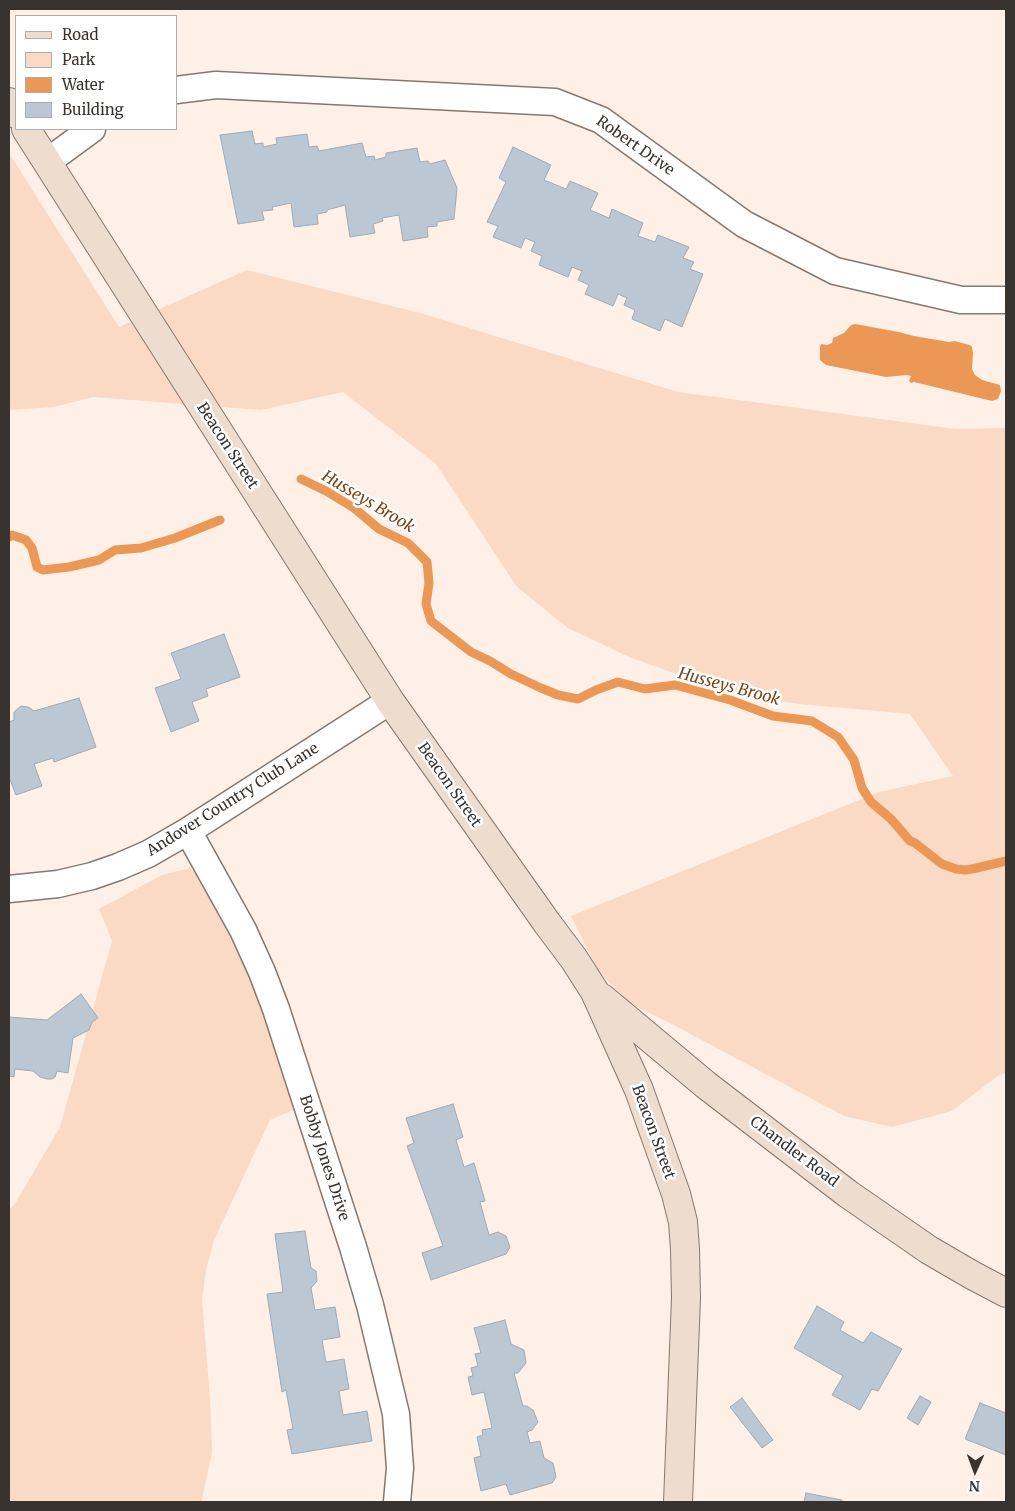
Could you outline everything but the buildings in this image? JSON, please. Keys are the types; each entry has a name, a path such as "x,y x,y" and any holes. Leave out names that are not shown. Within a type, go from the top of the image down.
{"main road":[{"name":"Beacon Street","path":"27,130 390,701 574,959 595,992 618,1040 642,1099 676,1194 683,1222 686,1249 686,1298 678,1502"},
{"name":"Chandler Road","path":"595,992 706,1085 848,1194 929,1250 1006,1293"}],"street":[{"name":"Robert Drive","path":"178,90 216,85 554,102 601,120 744,224 834,271 960,300 1006,300"},
{"path":"47,162 91,130"},
{"name":"Andover Country Club Lane","path":"9,889 58,884 92,876 148,854 188,831 390,701"},
{"name":"Bobby Jones Drive","path":"188,831 243,930 262,972 276,1009 353,1246 370,1305 396,1414 400,1468 397,1502"}],"green space":[{"path":"9,153 119,327 247,270 420,313 678,392 956,429 1006,428 1006,1073 999,1075 952,1111 892,1127 844,1116 631,1004 598,971 571,916 879,792 953,776 910,714 800,704 759,698 707,685 629,657 568,628 517,587 436,464 343,392 261,410 93,397 54,407 9,410"},
{"path":"190,868 209,886 226,913 300,1107 270,1120 214,1240 206,1270 202,1300 210,1398 212,1452 202,1502 9,1502 9,1210 16,1202 60,1127 112,941 99,909 162,875"}],"water":[{"path":"855,324 970,345 973,353 972,369 975,375 982,380 1000,385 1001,391 998,399 992,401 914,382 911,383 909,381 911,376 907,375 886,377 826,365 820,360 821,344 827,345 832,343 833,338 844,333 851,325"}],"waterway":[{"name":"Husseys Brook","path":"301,479 354,508 379,529 408,543 427,562 429,583 426,604 431,621 471,652 511,674 558,695 578,699 618,682 645,689 675,685 730,700 773,716 812,721 838,737 854,760 862,788 871,802 891,819 910,841 942,864 956,869 972,869 1006,861"},
{"name":"Husseys Brook","path":"9,537 12,535 26,540 32,548 37,567 43,570 69,567 99,560 115,550 141,548 175,538 220,520"}]}
